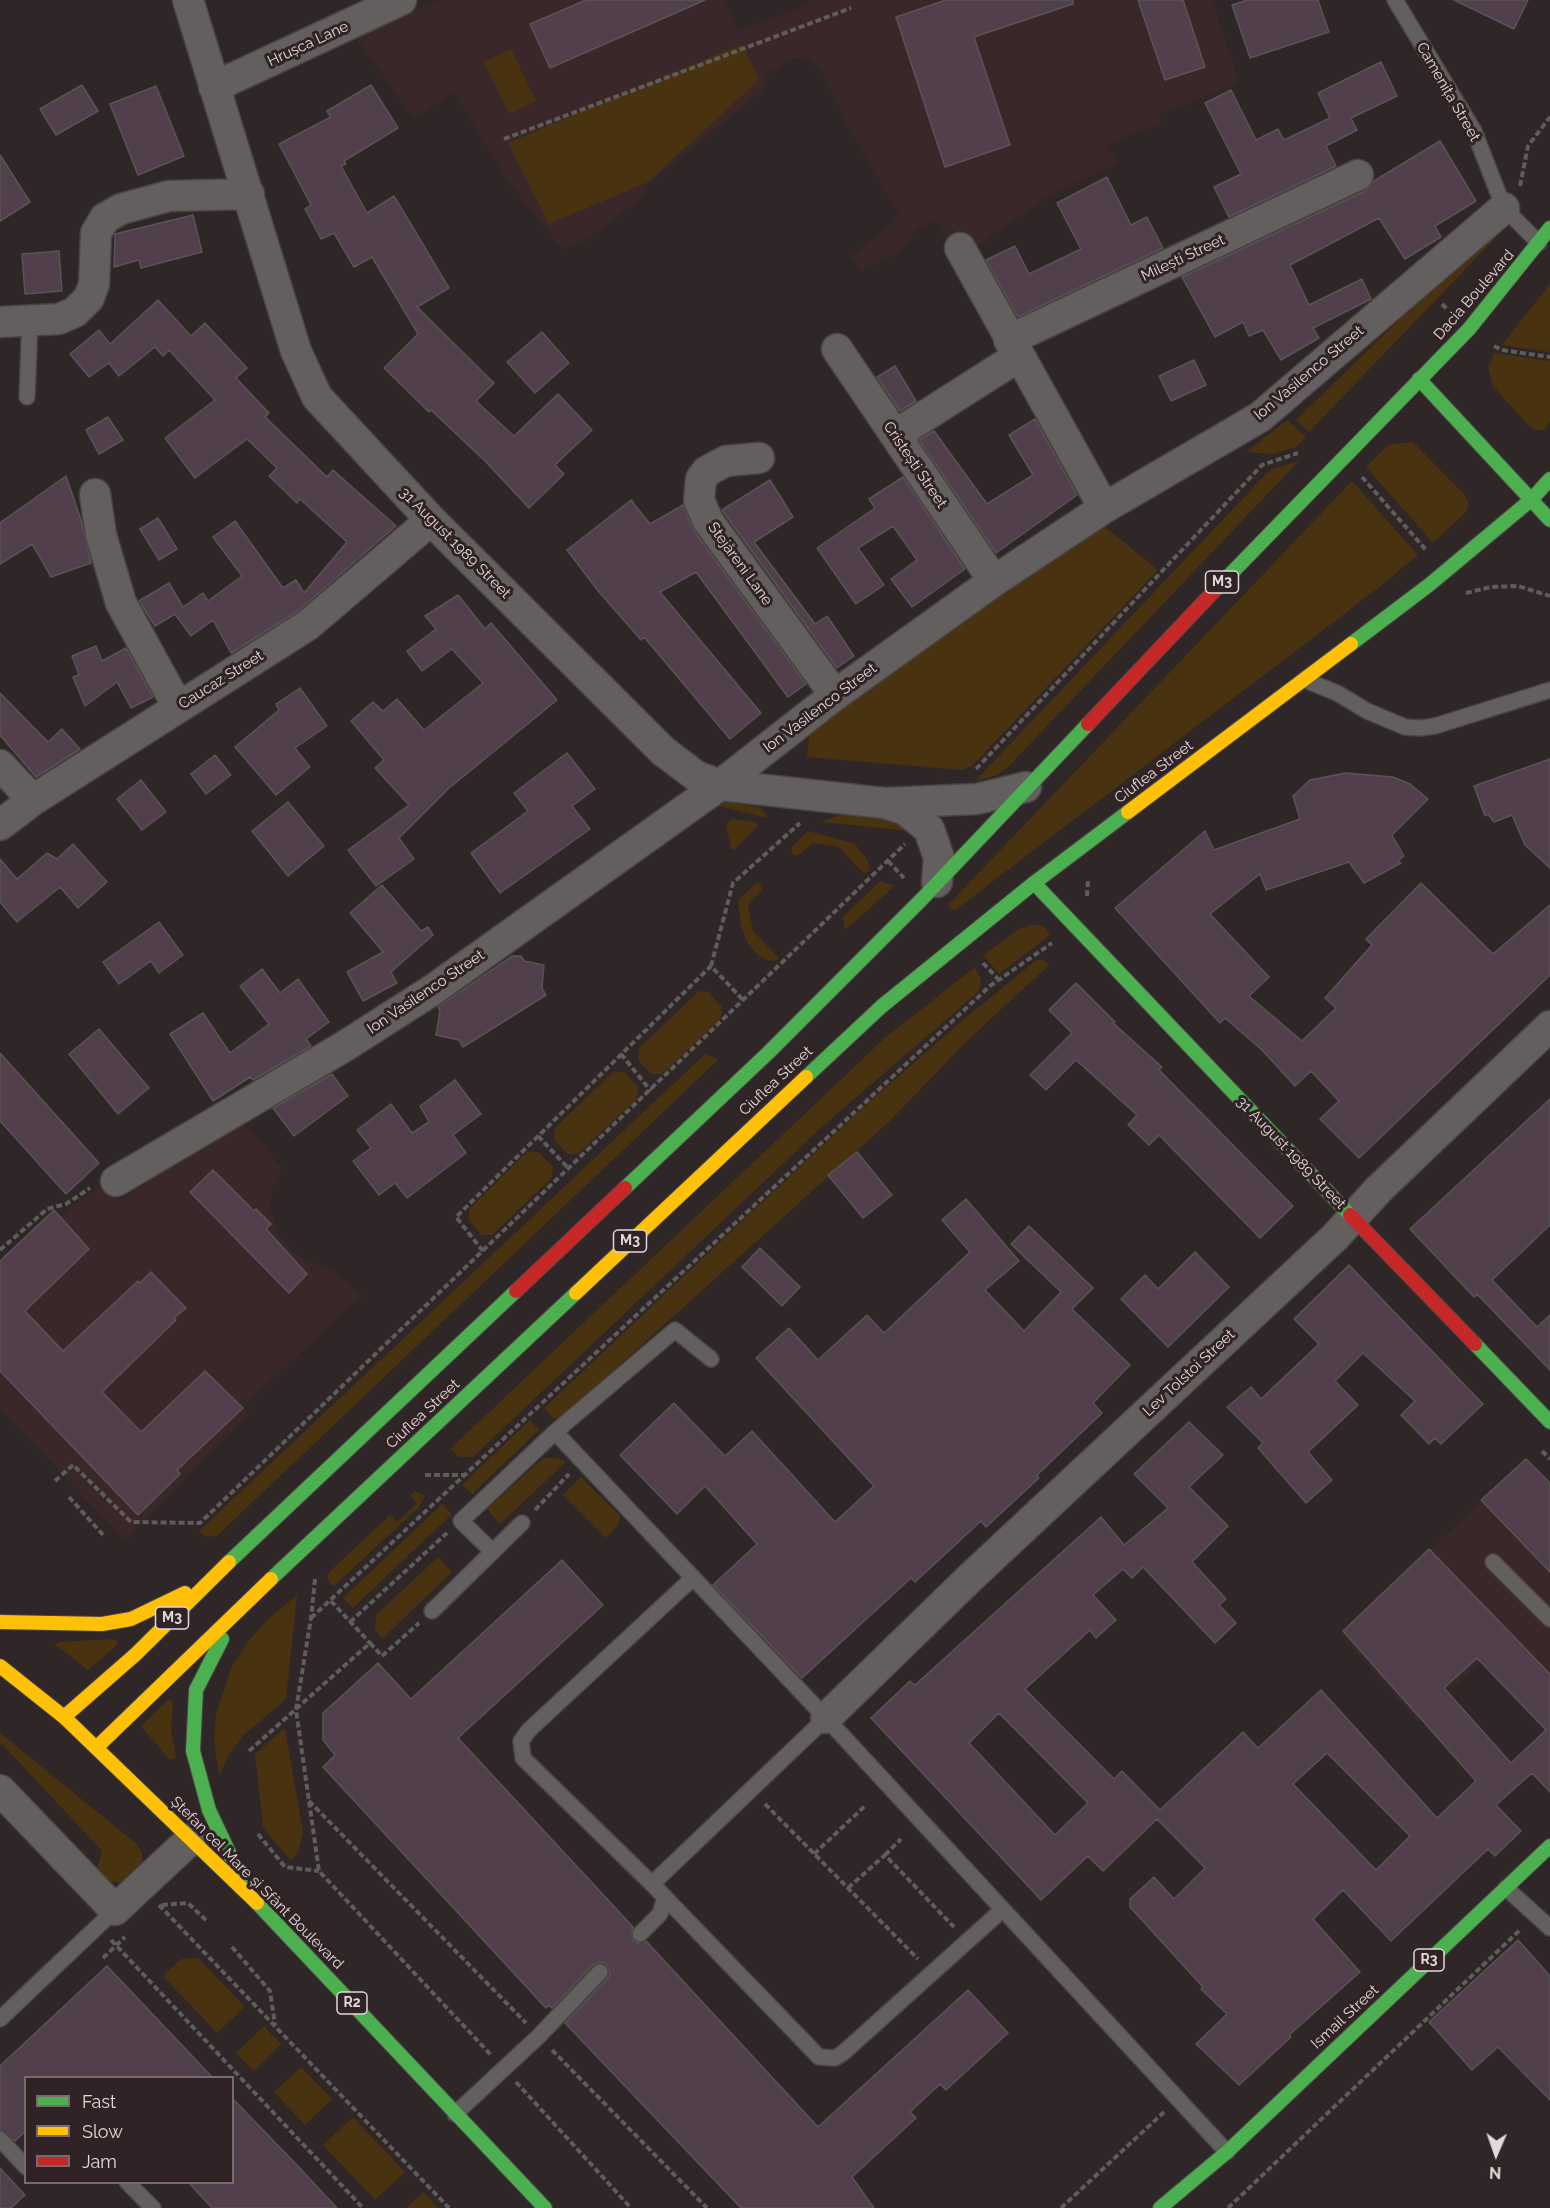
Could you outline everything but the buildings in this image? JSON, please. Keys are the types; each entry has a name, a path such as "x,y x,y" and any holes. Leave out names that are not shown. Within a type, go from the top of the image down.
{"main road":[{"name":"Dacia Boulevard","path":"1419,379 1500,293 1550,228"},
{"path":"1419,379 1550,520"},
{"name":"Ciuflea Street","path":"64,1717 136,1654 208,1581 768,1053 937,882 1419,379"},
{"name":"M3","path":"1532,499 1550,479"},
{"name":"Ciuflea Street","path":"96,1748 237,1611 795,1085 928,966 1034,883 1429,585 1532,499"},
{"name":"31 August 1989 Street","path":"1034,883 1550,1422"},
{"path":"0,1622 74,1625 102,1624 131,1619 208,1581"},
{"path":"237,1611 196,1690 193,1751 209,1810 248,1893"},
{"name":"R2","path":"0,1666 64,1717"},
{"name":"Ștefan cel Mare și Sfânt Boulevard","path":"64,1717 248,1893 544,2208"},
{"name":"Ismail Street","path":"1160,2208 1227,2152 1550,1846"}],"street":[{"name":"31 August 1989 Street","path":"188,0 296,351 308,383 330,414 663,752 696,776 720,785 884,803 956,801 1001,794 1026,787"},
{"name":"Hrușca Lane","path":"214,87 401,0"},
{"name":"Milești Street","path":"895,435 1014,348 1358,175"},
{"path":"0,322 59,319 75,312 89,298 97,270 96,233 105,218 143,202 169,196 249,194"},
{"name":"Ion Vasilenco Street","path":"116,1181 335,1052 424,995 720,785 835,695 994,581 1104,508 1260,417 1511,201"},
{"path":"960,248 1104,508"},
{"name":"Cristești Street","path":"837,349 994,581"},
{"name":"Stejăreni Lane","path":"759,458 726,461 707,471 701,479 699,500 708,521 835,695"},
{"path":"95,494 101,535 121,603 178,707"},
{"name":"Caucaz Street","path":"0,825 33,800 308,625 432,520"},
{"path":"0,765 33,800"},
{"name":"31 August 1989 Street","path":"884,803 904,809 929,829 939,858 937,882"},
{"name":"Lev Tolstoi Street","path":"826,1718 971,1577 1335,1237 1352,1216 1550,1026"},
{"path":"0,1790 115,1921 191,1839"}],"lane":[{"name":"Camenița Street","path":"1395,0 1474,132 1511,201 1539,243"},
{"path":"27,397 30,320"},
{"path":"1305,680 1337,693 1367,711 1405,728 1435,726 1550,690"},
{"path":"494,1552 461,1521 555,1432 675,1330 711,1359"},
{"path":"555,1432 826,1718 1227,2152"},
{"path":"432,1611 522,1523"},
{"path":"1493,1562 1550,1618"},
{"path":"693,1578 529,1730 521,1741 523,1758 652,1884 812,2052 828,2059 843,2053 1002,1911"},
{"path":"652,1884 826,1718"},
{"path":"1506,1888 1550,1928"},
{"path":"640,1934 660,1914 665,1898"},
{"path":"0,2019 115,1921"},
{"path":"455,2114 539,2036 600,1972"},
{"path":"0,2139 24,2165"},
{"path":"129,2184 153,2208"}],"path":[{"path":"504,139 851,8"},
{"path":"1511,201 1528,146 1550,117"},
{"path":"1442,304 1447,309"},
{"path":"1494,346 1502,350 1550,357"},
{"path":"975,770 1262,465 1298,453"},
{"path":"1361,476 1426,550"},
{"path":"1463,594 1491,587 1518,586 1550,596"},
{"path":"483,1251 456,1217 711,966 733,883 830,797"},
{"path":"55,1481 73,1465 131,1522 200,1523 909,840"},
{"path":"888,861 906,880"},
{"path":"311,1618 543,1400 999,980 1053,942"},
{"path":"977,957 999,980"},
{"path":"711,966 744,1000"},
{"path":"621,1054 651,1091"},
{"path":"538,1136 569,1169"},
{"path":"0,1250 47,1209 66,1204 96,1185 116,1181"},
{"path":"1534,1442 1550,1459"},
{"path":"522,1523 563,1479"},
{"path":"69,1497 104,1536"},
{"path":"350,1622 461,1521"},
{"path":"314,1579 311,1618 296,1710 319,1871 631,2208"},
{"path":"331,1601 382,1656 432,1611"},
{"path":"249,1751 370,1643"},
{"path":"756,1811 773,1795"},
{"path":"309,1802 707,2208"},
{"path":"765,1803 921,1962"},
{"path":"814,1854 866,1804"},
{"path":"258,1834 285,1867 319,1871"},
{"path":"848,1888 901,1839"},
{"path":"885,1855 956,1929"},
{"path":"150,1913 158,1905 188,1903 208,1922"},
{"path":"158,1905 449,2208"},
{"path":"1228,2208 1535,1916"},
{"path":"115,1921 116,1946 363,2208"},
{"path":"103,1958 116,1946 115,1921"},
{"path":"232,1947 270,1991 275,2027"},
{"path":"1062,2208 1178,2099"}],"shaded area":[{"path":"439,0 723,0 739,30 807,5 810,0 1212,0 1239,83 1159,115 1161,124 1106,145 1118,163 1045,198 974,249 956,258 935,219 913,232 910,243 900,252 861,271 851,256 893,223 898,213 847,125 820,69 806,57 790,59 765,76 767,80 762,92 643,188 646,194 586,241 562,249 508,181 454,92 413,118 356,37"},
{"path":"742,44 759,80 648,182 549,224 508,143"},
{"path":"511,49 536,101 509,114 484,62"},
{"path":"1497,229 1503,230 1309,432 1296,420 1436,284"},
{"path":"1550,284 1550,352 1502,345 1538,299"},
{"path":"1494,353 1550,361 1550,422 1544,430 1530,427 1492,385 1488,367"},
{"path":"1287,420 1306,437 1296,447 1272,454 1246,452"},
{"path":"1413,442 1464,494 1469,504 1466,512 1433,543 1366,467 1386,447"},
{"path":"1299,461 1008,767 997,775 975,781 1266,474 1272,469"},
{"path":"1352,481 1418,555 1381,586 954,911 948,905"},
{"path":"1093,517 1158,570 972,766 963,770 807,757 809,737 816,728"},
{"path":"719,799 761,808 768,818 714,805"},
{"path":"843,814 899,819 909,831 821,822"},
{"path":"731,819 755,822 758,826 734,850 731,849 726,825"},
{"path":"808,831 855,844 868,861 870,870 864,874 839,847 813,843 795,856 791,852 792,847"},
{"path":"880,881 895,886 845,930 843,917"},
{"path":"756,883 760,883 762,890 748,904 753,931 779,958 776,961 766,960 758,955 748,944 741,926 738,901"},
{"path":"1042,925 1050,935 999,974 983,955 1021,928"},
{"path":"1041,959 1050,964 965,1043 890,1121 564,1415 560,1418 553,1418 544,1408 703,1258 869,1102 963,1020 1035,961"},
{"path":"975,967 981,980 980,988 975,995 824,1125 473,1457 459,1457 450,1449 886,1037"},
{"path":"699,991 708,992 722,1007 721,1018 662,1074 651,1074 638,1060 639,1048"},
{"path":"705,1054 718,1060 217,1536 207,1537 198,1532"},
{"path":"614,1071 624,1072 638,1087 637,1099 577,1154 567,1154 554,1140 555,1128"},
{"path":"239,1119 282,1167 272,1190 270,1209 279,1235 295,1254 307,1261 332,1268 361,1296 243,1407 249,1415 125,1540 0,1409 0,1261 54,1210 60,1216 103,1184 120,1201"},
{"path":"528,1151 539,1152 553,1167 552,1178 492,1235 481,1235 468,1219 470,1208"},
{"path":"530,1420 539,1430 472,1494 462,1485"},
{"path":"543,1458 557,1458 566,1462 500,1524 487,1509"},
{"path":"1526,1459 1550,1483 1550,1734 1481,1661 1418,1722 1340,1634"},
{"path":"581,1477 620,1516 618,1525 606,1538 563,1495"},
{"path":"415,1491 425,1496 419,1507 334,1586 330,1584 327,1577 329,1572 390,1515 397,1522 417,1503 410,1495"},
{"path":"442,1504 452,1514 353,1608 343,1598"},
{"path":"438,1557 452,1572 382,1639 375,1630 376,1615"},
{"path":"297,1595 286,1699 243,1736 231,1751 219,1776 214,1741 216,1715 232,1666 247,1643 267,1620"},
{"path":"113,1639 117,1641 117,1645 88,1670 55,1645 59,1642"},
{"path":"169,1699 173,1702 171,1728 176,1758 170,1760 141,1726"},
{"path":"285,1728 303,1832 299,1850 291,1861 263,1828 255,1754"},
{"path":"0,1733 137,1844 142,1852 142,1867 123,1883 107,1881 99,1872 98,1865 102,1851 2,1744 0,1746"},
{"path":"198,1958 245,2007 217,2033 163,1976 181,1959"},
{"path":"264,2026 281,2044 254,2071 236,2053"},
{"path":"301,2067 332,2099 305,2125 274,2092"},
{"path":"353,2117 405,2172 375,2200 323,2145"},
{"path":"423,2192 438,2208 406,2208"}],"traffic: fast":[{"path":"1216,589 1469,329 1550,228"},
{"path":"1419,379 1550,520"},
{"path":"1351,644 1429,585 1532,499 1550,479"},
{"path":"625,1188 768,1053 923,898 1088,724"},
{"path":"806,1077 882,1006 1034,883 1128,812"},
{"path":"1034,883 1350,1215"},
{"path":"229,1562 516,1291"},
{"path":"271,1579 576,1293"},
{"path":"1475,1344 1550,1422"},
{"path":"222,1639 196,1690 193,1751 209,1810 248,1893"},
{"path":"1160,2208 1227,2152 1550,1846"},
{"path":"257,1903 545,2208"}],"traffic: slow":[{"path":"1128,812 1351,644"},
{"path":"576,1293 806,1077"},
{"path":"64,1717 136,1654 229,1562"},
{"path":"96,1748 271,1579"},
{"path":"0,1622 102,1624 131,1619 185,1593"},
{"path":"0,1666 64,1717 257,1903"}],"traffic: jam":[{"path":"1088,724 1216,589"},
{"path":"516,1291 625,1188"},
{"path":"1350,1215 1475,1344"}]}
